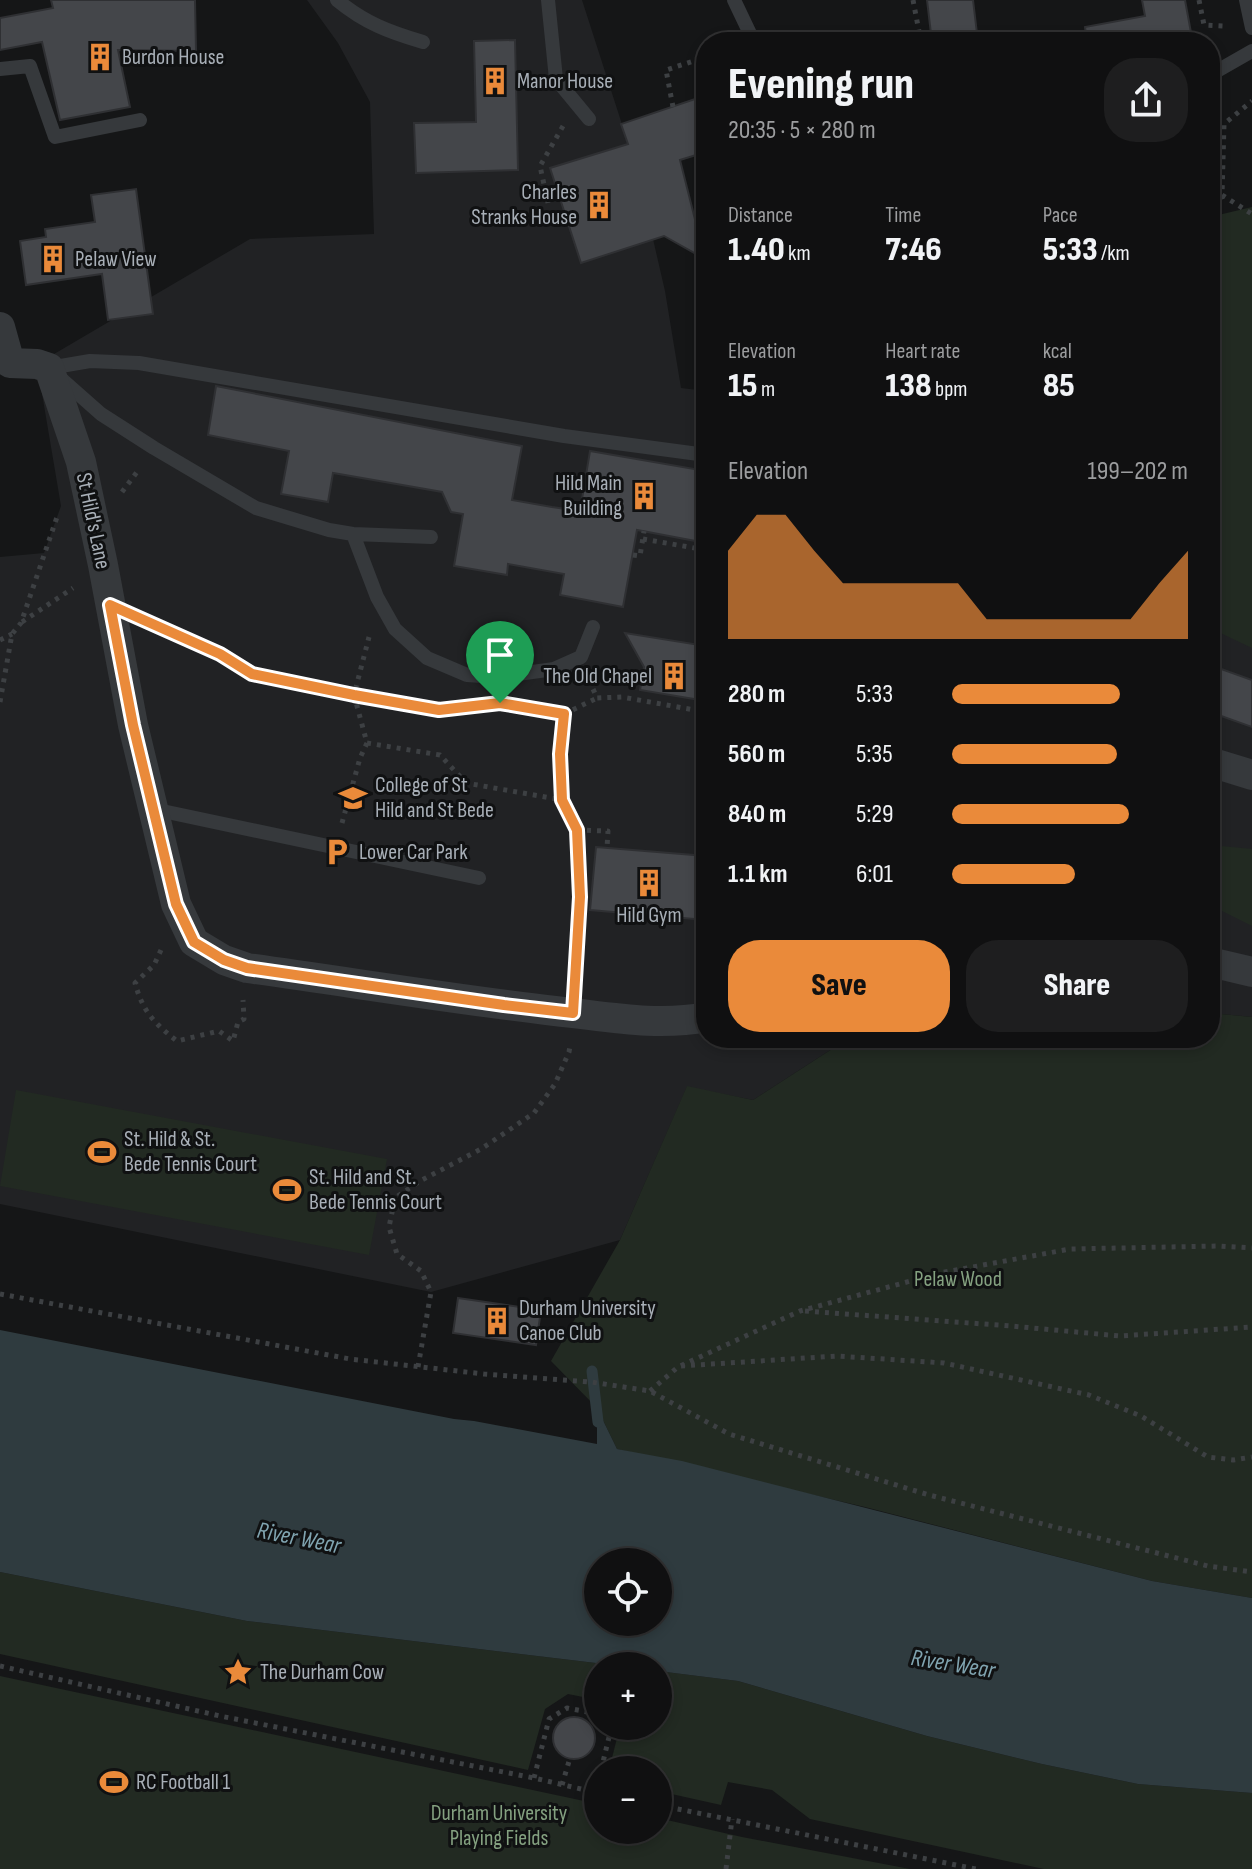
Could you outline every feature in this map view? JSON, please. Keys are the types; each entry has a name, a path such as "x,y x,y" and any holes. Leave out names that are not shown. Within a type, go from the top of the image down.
{"street":[{"path":"0,327 5,363 37,364 49,368"},
{"name":"St Hild's Lane","path":"49,368 81,462 133,725 176,904 194,942 224,960 247,968 573,1013 649,1021 696,1019"},
{"path":"1220,765 1252,775"},
{"path":"1220,964 1252,972"}],"lane":[{"path":"337,0 384,30 423,42"},
{"path":"548,0 556,79 589,119"},
{"path":"734,0 749,32"},
{"path":"1246,0 1252,28"},
{"path":"1220,69 1252,51"},
{"path":"0,69 30,66 55,137 140,120"},
{"path":"49,368 90,361 139,363 564,436 696,454"},
{"path":"49,368 101,414 256,508 353,534 431,537"},
{"path":"353,534 377,597 395,629 427,658 467,675 496,677 554,669 581,657 593,627"},
{"path":"153,809 479,878"}],"path":[{"path":"913,0 919,32"},
{"path":"1199,0 1204,25 1252,28"},
{"path":"673,107 666,70 696,60"},
{"path":"1220,198 1224,124 1252,101"},
{"path":"548,203 540,166 575,104"},
{"path":"1222,195 1252,214"},
{"path":"21,623 61,506"},
{"path":"633,555 640,556 644,531"},
{"path":"643,539 696,548"},
{"path":"0,640 68,592"},
{"path":"110,605 220,654 252,674 354,695 439,710 500,703 564,714 597,698 622,697 696,710"},
{"path":"345,808 367,743 354,695 371,629"},
{"path":"0,702 12,634"},
{"path":"589,680 597,698"},
{"path":"418,1367 431,1292 421,1271 397,1254 389,1227 395,1198 481,1149 534,1113 555,1084 569,1052 580,897 577,830 562,800 560,754 564,714"},
{"path":"367,743 440,755 466,783 562,800"},
{"path":"577,830 608,831 607,848"},
{"path":"176,904 169,916 168,934 154,965 135,983 140,1001 154,1022 177,1041 219,1031 233,1041 238,1022 244,1019"},
{"path":"650,1391 678,1367 800,1311 940,1273 1070,1249 1252,1248"},
{"path":"0,1294 350,1359 591,1382 650,1391 729,1434 929,1495 1208,1566 1252,1572"},
{"path":"800,1311 1120,1336 1252,1327"},
{"path":"678,1367 837,1356 944,1363 1089,1395 1141,1416 1208,1457 1233,1460 1252,1457"},
{"path":"0,1666 220,1716 584,1789"},
{"path":"534,1778 549,1719 567,1708 584,1711"},
{"path":"562,1785 570,1758"},
{"path":"672,1808 976,1869"},
{"path":"726,1869 732,1819"}],"shaded area":[{"name":"College of St Hild and St Bede","path":"307,0 582,0 638,174 665,291 681,388 696,390 696,1048 834,1048 753,1100 687,1087 620,1240 431,1292 0,1204 0,557 44,553 61,506 37,364 250,239 374,234 370,102 338,43"},
{"path":"1220,549 1252,573 1252,1017 1220,1014"}],"green space":[{"path":"1252,207 1252,648 1220,633 1220,215"},
{"path":"1220,846 1252,849 1252,926 1220,910"},
{"name":"Pelaw Wood","path":"1220,1014 1252,1017 1252,1598 1152,1581 865,1507 617,1449 597,1408 551,1361 620,1240 687,1086 753,1100 834,1048 1220,1048"},
{"path":"16,1090 387,1159 369,1255 0,1186"},
{"path":"0,1572 247,1621 584,1662 584,1697 568,1694 545,1709 528,1770 0,1654"},
{"path":"672,1673 738,1681 927,1736 1042,1764 1138,1784 1252,1793 1252,1869 1044,1869 810,1819 772,1790 728,1782 721,1805 672,1794 672,1756 612,1756 616,1740 672,1740"},
{"name":"Durham University Playing Fields","path":"0,1676 584,1801 584,1844 672,1844 672,1821 910,1869 0,1869"}],"water":[{"name":"River Wear","path":"0,1330 597,1444 597,1408 617,1449 682,1461 1152,1581 1252,1598 1252,1793 1138,1784 1042,1764 927,1736 738,1681 672,1673 672,1652 584,1652 584,1662 247,1621 0,1572"}],"building":[{"path":"51,0 195,0 196,51 118,50 130,107 60,120 42,42 0,50 0,18 53,8"},
{"path":"927,0 973,0 977,32 931,32"},
{"path":"1142,0 1185,0 1191,32 1086,32 1085,27 1145,16"},
{"name":"Manor House","path":"515,40 518,170 416,173 414,123 476,122 474,41"},
{"path":"695,99 696,155 680,160 696,223 696,254 664,236 581,263 550,168 628,144 621,124"},
{"path":"136,189 153,314 108,320 102,274 26,285 20,241 46,237 45,229 95,222 91,195"},
{"name":"Hild Main Building","path":"216,386 522,446 512,500 580,511 590,451 696,469 696,541 637,530 623,607 560,595 564,574 508,564 507,575 454,566 463,514 451,512 442,492 333,473 328,502 281,494 289,451 208,435"},
{"name":"The Old Chapel","path":"625,633 696,644 696,699 640,690 644,667"},
{"path":"1220,669 1252,680 1252,727 1220,716"},
{"name":"Hild Gym","path":"596,847 696,855 696,919 590,910"},
{"name":"Durham University Canoe Club","path":"458,1298 541,1310 536,1345 453,1333"},
{"path":"566,1718 582,1718 584,1740 595,1740 594,1746 582,1758 566,1758 554,1746 554,1730"}],"waterway":[{"path":"592,1371 598,1422"}],"place":[{"name":"Burdon House","path":"100,57"},
{"name":"Manor House","path":"495,81"},
{"name":"Charles Stranks House","path":"599,205"},
{"name":"Pelaw View","path":"53,259"},
{"name":"Hild Main Building","path":"644,496"},
{"name":"The Old Chapel","path":"674,676"},
{"name":"College of St Hild and St Bede","path":"353,798"},
{"name":"Lower Car Park","path":"337,852"},
{"name":"Hild Gym","path":"649,883"},
{"name":"St. Hild & St. Bede Tennis Court","path":"102,1152"},
{"name":"St. Hild and St. Bede Tennis Court","path":"287,1190"},
{"name":"Durham University Canoe Club","path":"497,1321"},
{"name":"The Durham Cow","path":"238,1672"},
{"name":"RC Football 1","path":"114,1782"}],"route":[{"path":"110,605 220,654 252,674 439,710 500,703 564,714 560,754 562,800 577,830 580,897 573,1013 247,968 224,960 194,942 176,904 133,725 110,605"}]}
